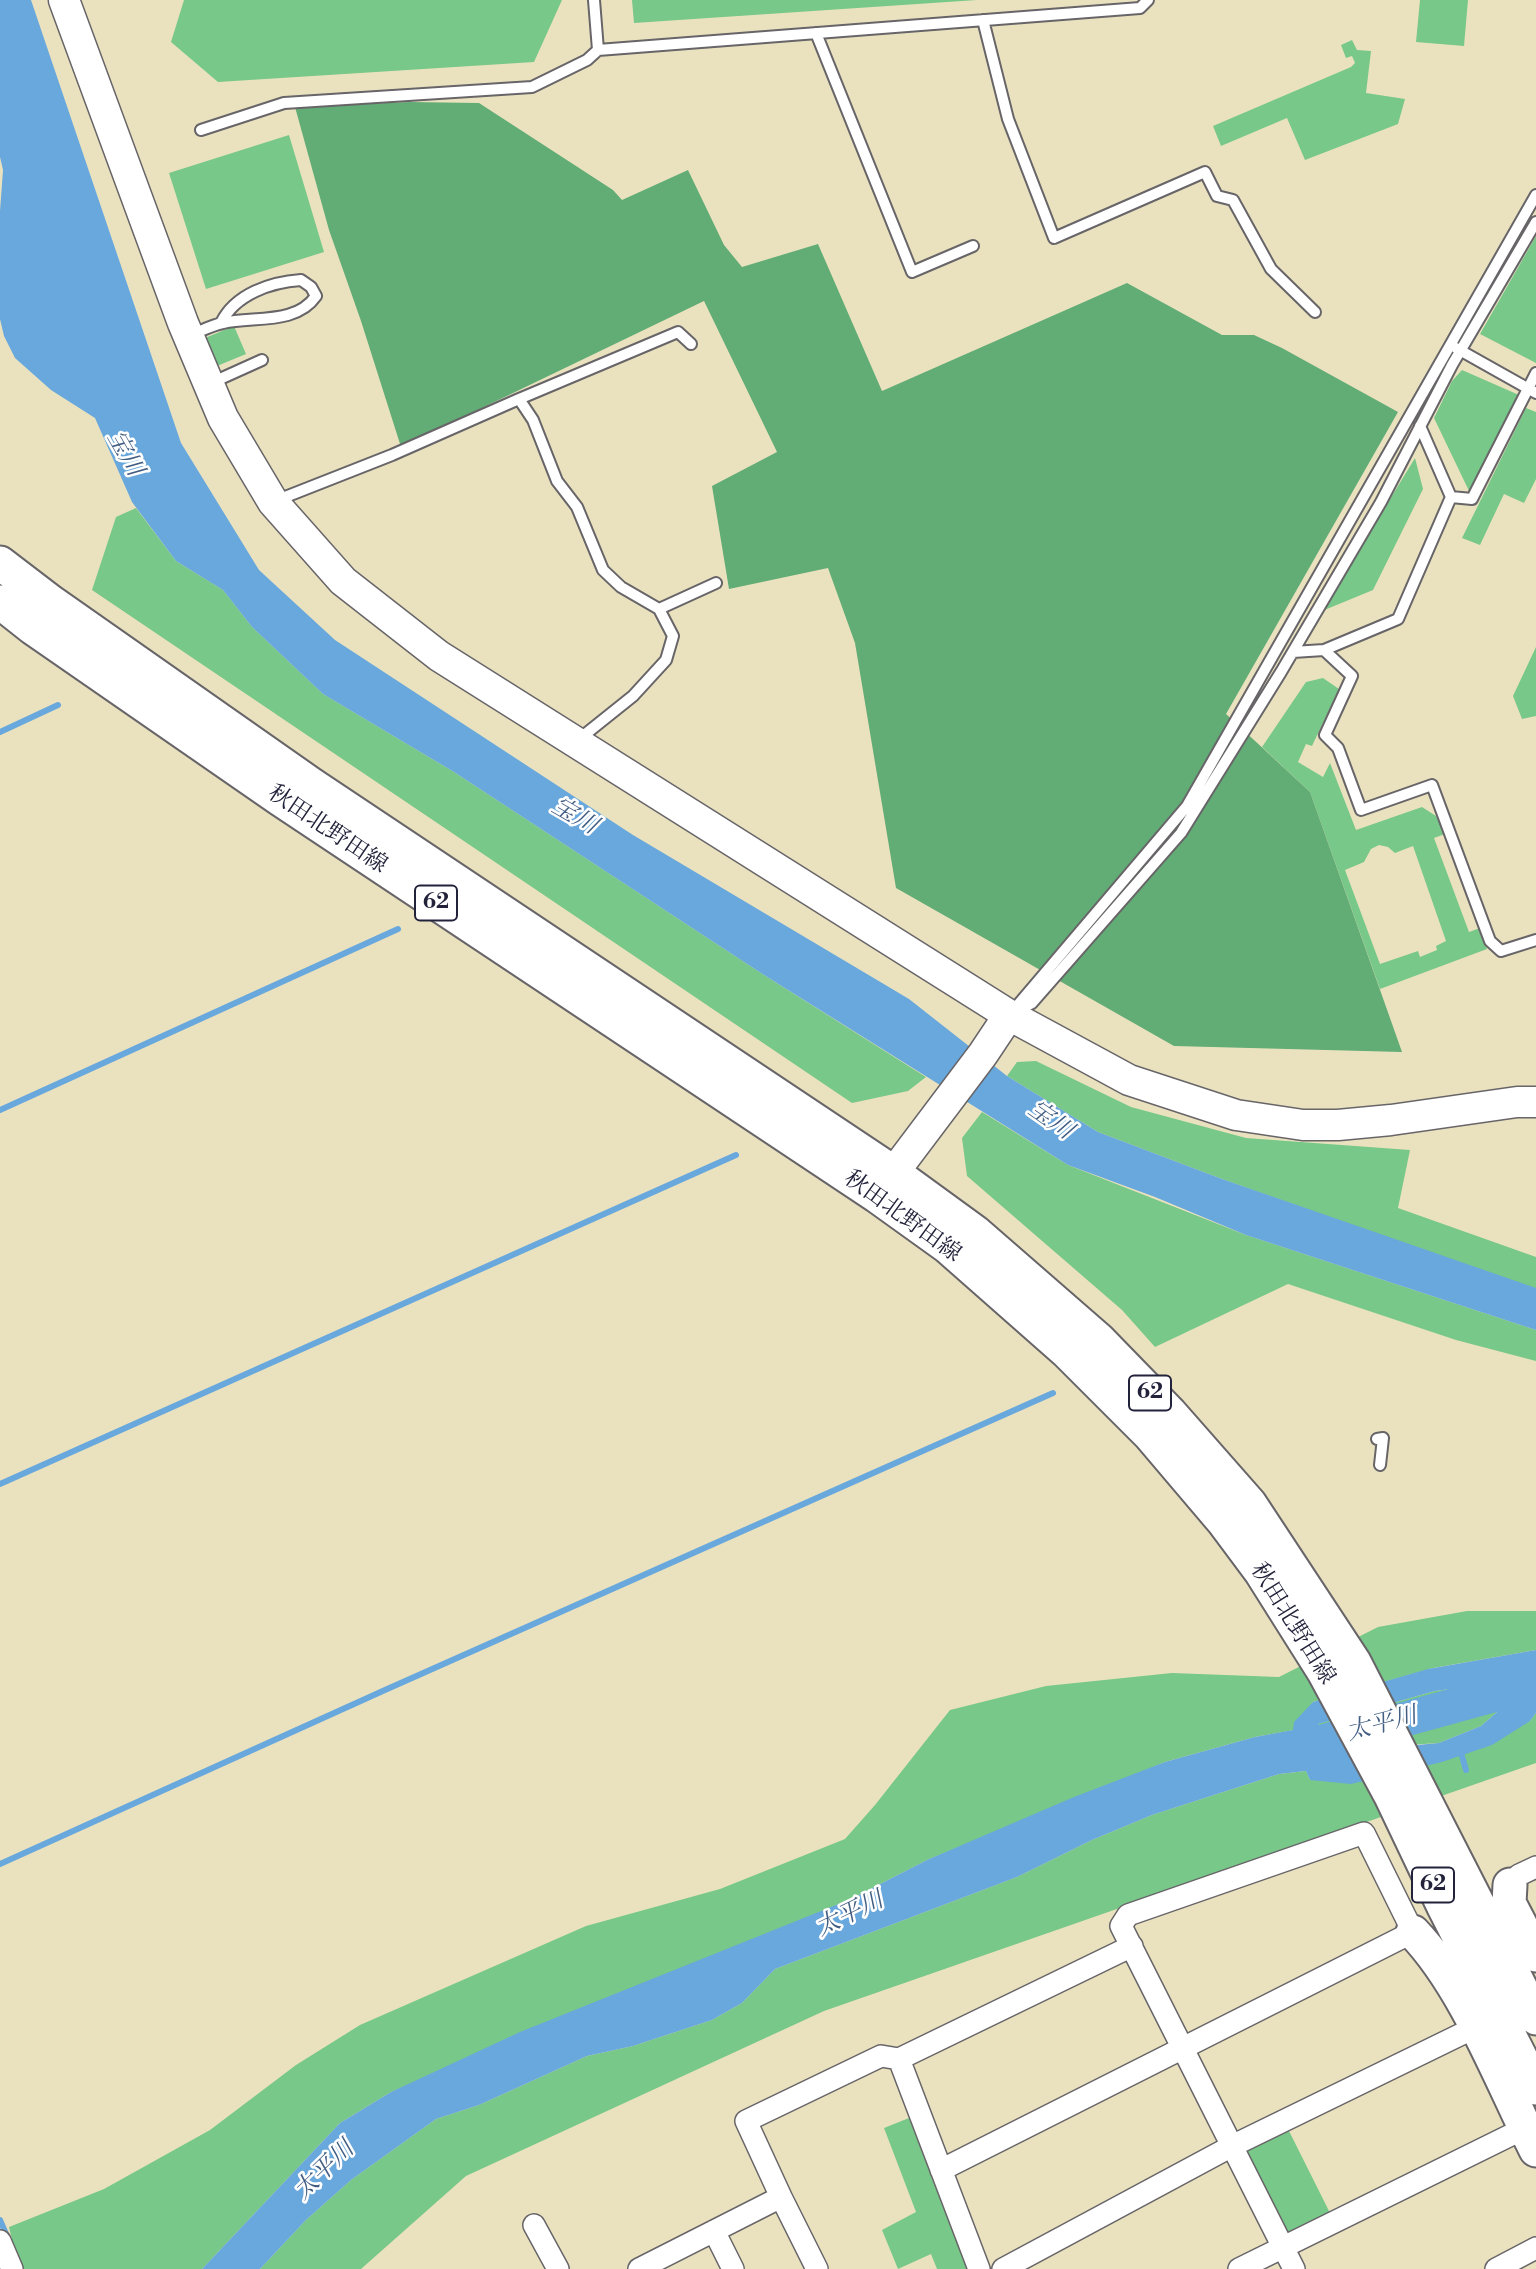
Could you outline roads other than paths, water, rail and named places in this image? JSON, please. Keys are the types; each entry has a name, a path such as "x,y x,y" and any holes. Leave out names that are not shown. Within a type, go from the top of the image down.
{"main road":[{"name":"秋田北野田線","path":"0,563 51,602 312,785 886,1184 948,1247 1066,1351 1150,1435 1223,1521 1339,1667 1405,1790 1536,2018"},
{"name":"秋田北野田線","path":"0,602 33,628 280,799 886,1184"},
{"name":"秋田北野田線","path":"1405,1790 1443,1905 1536,2088"},
{"path":"1523,1876 1509,1903 1536,1955"},
{"path":"1413,1932 1434,1954 1476,2027 1530,2139"}],"street":[{"path":"64,0 188,337 223,418 272,502 343,581 439,656 1009,1015 1129,1080 1236,1115 1303,1125 1405,1119 1517,1102 1536,1102"},
{"path":"886,1184 1009,1015"},
{"path":"941,2170 1182,2048 1413,1932 1364,1833 1128,1915 1121,1926 1132,1946 1182,2048 1294,2269"},
{"path":"817,2269 746,2122 881,2056 899,2059 1132,1946"},
{"path":"1003,2269 1232,2146 1476,2027"},
{"path":"899,2059 979,2269"},
{"path":"1239,2269 1283,2247 1530,2139"},
{"path":"639,2269 781,2197"},
{"path":"534,2225 558,2269"},
{"path":"714,2231 733,2269"},
{"path":"0,2241 12,2269"},
{"path":"1496,2269 1536,2248"}],"lane":[{"path":"594,0 598,50"},
{"path":"201,130 284,103 532,87 587,60 598,50 1140,8 1148,0"},
{"path":"982,20 1008,120 1054,238 1205,172 1217,197 1233,201 1271,269 1315,312"},
{"path":"816,33 912,272 973,246"},
{"path":"1009,1015 1032,1003 1181,833 1293,652 1381,502 1420,426 1455,348 1536,195"},
{"path":"1009,1015 1187,806 1455,348 1536,222"},
{"path":"188,337 221,323 289,316 309,306 316,296 311,287 301,281 272,285 254,291 225,315 221,323"},
{"path":"272,502 678,332 691,344"},
{"path":"1455,348 1532,390"},
{"path":"208,384 262,360"},
{"path":"1451,497 1472,499 1532,390 1536,373"},
{"path":"519,399 533,419 557,481 577,507 603,570 621,587 659,609 673,636 666,660 633,696 576,741"},
{"path":"1293,652 1324,650 1398,620 1451,497 1420,426"},
{"path":"659,609 716,583"},
{"path":"1324,650 1352,676 1325,735 1338,748 1361,810 1432,785 1489,941 1501,951 1536,940"},
{"path":"1377,1439 1382,1438 1380,1465"}],"water":[{"name":"宝川","path":"0,0 31,0 181,443 259,570 335,640 633,835 909,999 1007,1076 1098,1132 1222,1179 1536,1288 1536,1330 1246,1235 1068,1165 764,975 454,772 323,694 252,627 223,590 176,561 132,502 95,418 51,390 15,358 4,336 0,319 0,211 3,170 0,157"},
{"path":"1536,1650 1536,1713 1530,1721 1492,1745 1442,1762 1351,1784 1310,1780 1306,1771 1279,1774 1152,1815 1092,1840 1017,1877 775,1969 742,2003 712,2020 633,2046 587,2056 479,2105 436,2119 351,2180 306,2220 260,2269 202,2269 340,2123 391,2092 520,2032 851,1899 927,1860 1074,1797 1165,1762 1255,1737 1293,1730 1294,1722 1313,1702 1428,1669","holes":["1493,1683 1506,1704 1481,1726 1439,1743 1341,1752 1331,1750 1318,1724 1435,1691"]}],"waterway":[{"path":"0,732 58,705"},
{"path":"0,1110 398,929"},
{"path":"0,1484 736,1155"},
{"path":"0,1864 1053,1393"},
{"name":"太平川","path":"1282,1753 1536,1683"},
{"path":"1462,1756 1466,1770"},
{"path":"0,2220 6,2234"}]}
